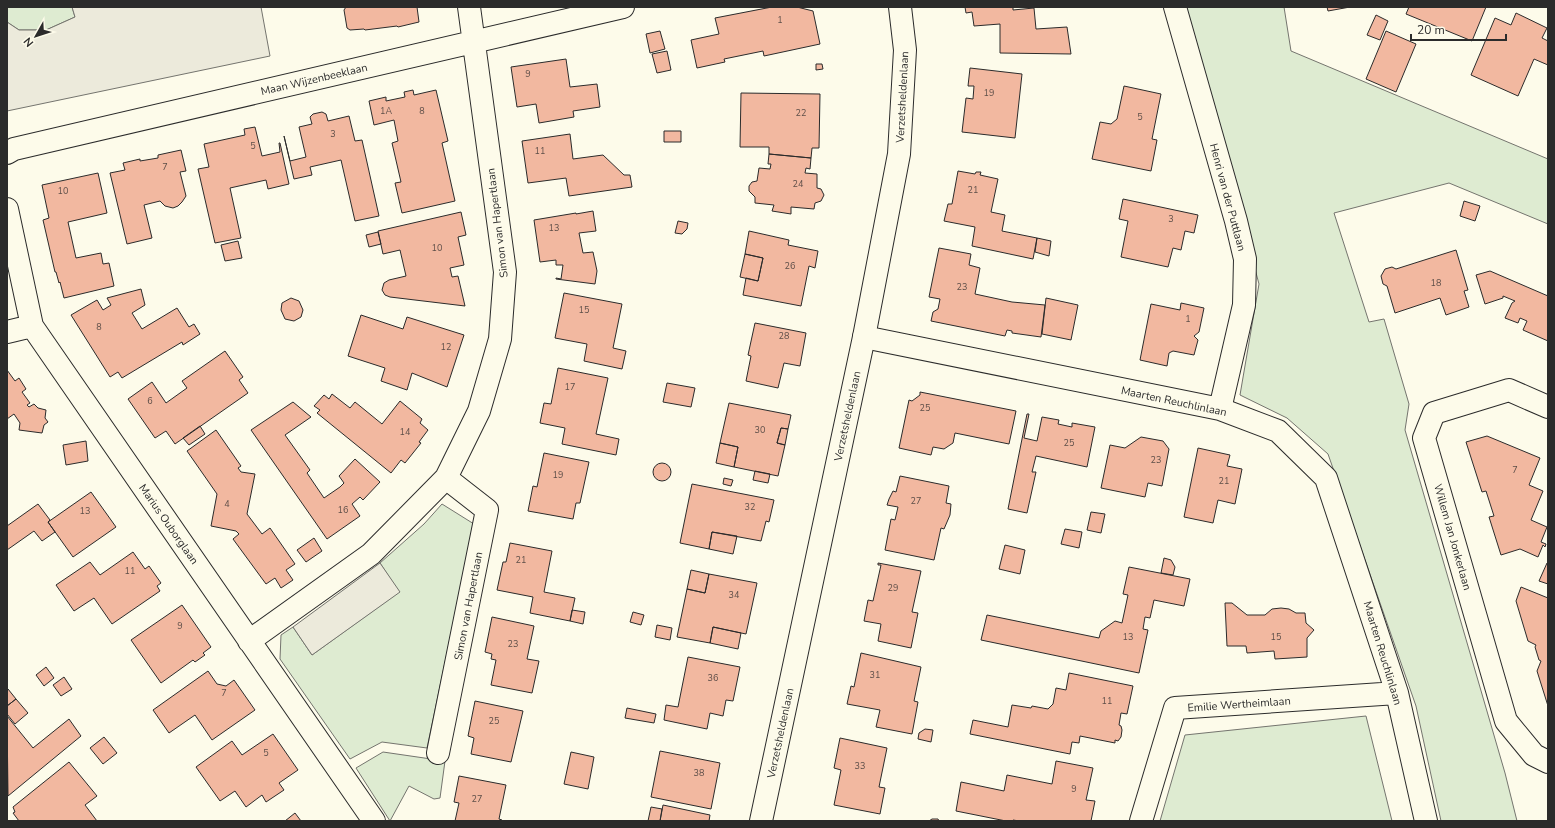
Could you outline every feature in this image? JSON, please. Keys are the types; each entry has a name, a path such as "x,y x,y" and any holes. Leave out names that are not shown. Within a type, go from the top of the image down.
{"street":[{"name":"Simon van Hapertlaan","path":"249,641 371,554 446,478 478,411 500,339 505,272 469,7"},
{"name":"Maan Wijzenbeeklaan","path":"7,153 14,149 623,7"},
{"name":"Verzetsheldenlaan","path":"761,821 864,337 898,154 905,50 900,7"},
{"name":"Henri van der Puttlaan","path":"1171,8 1236,221 1245,259 1244,305 1220,410"},
{"name":"Marius Ouborglaan","path":"7,209 32,326 374,821"},
{"path":"7,332 32,326"},
{"name":"Maarten Reuchlinlaan","path":"864,337 1220,410 1278,431 1326,478 1397,694 1426,821"},
{"name":"Willem Jan Jonkerlaan","path":"1548,407 1509,390 1434,413 1424,438 1506,721 1534,755 1548,762"},
{"name":"Simon van Hapertlaan","path":"438,753 487,510 446,478"},
{"name":"Emilie Wertheimlaan","path":"1141,821 1175,708 1397,694"}],"green space":[{"path":"7,7 72,7 75,17 46,30 19,30 7,22"},
{"path":"1185,7 1284,7 1291,51 1548,159 1548,224 1449,183 1334,213 1369,322 1384,319 1409,404 1405,430 1505,773 1517,821 1441,821 1416,706 1328,454 1287,418 1240,395 1259,284"},
{"path":"442,504 474,524 427,748 382,742 350,759 280,659 281,635 293,627 312,655 399,592 380,563 424,524"},
{"path":"1366,716 1392,821 1160,821 1185,735"},
{"path":"383,752 445,761 440,798 434,799 409,786 390,821 356,768"}],"shaded area":[{"path":"72,7 261,7 270,56 7,111 7,22 19,30 46,30 75,17"},
{"path":"380,563 400,592 312,655 293,627"}],"building":[{"path":"346,7 417,7 419,22 398,27 350,30 347,28 344,10"},
{"path":"772,7 797,7 813,11 820,44 764,56 763,51 724,59 725,62 697,68 691,40 719,34 715,18"},
{"path":"965,7 1013,7 1013,10 1034,8 1036,29 1067,27 1071,54 1000,53 1000,24 974,26 972,12 966,13"},
{"path":"1327,7 1350,7 1328,11"},
{"path":"1409,7 1486,7 1472,41 1406,14"},
{"path":"1516,13 1547,28 1542,38 1548,41 1548,65 1534,59 1518,96 1471,75 1495,18 1511,25"},
{"path":"1376,15 1388,21 1380,40 1367,35"},
{"path":"660,31 665,49 650,53 646,34"},
{"path":"1386,31 1416,44 1396,92 1366,79"},
{"path":"667,51 671,70 657,73 652,54"},
{"path":"566,59 570,87 597,84 600,107 573,111 574,117 539,123 536,104 517,107 511,67"},
{"path":"816,64 822,64 823,69 816,70"},
{"path":"970,68 1022,74 1015,138 962,132 966,98 973,99 974,86 968,86"},
{"path":"1124,86 1161,94 1152,139 1157,140 1151,171 1092,159 1100,122 1111,124 1117,119"},
{"path":"413,90 414,95 436,90 448,141 442,143 455,201 402,213 395,183 401,182 392,143 398,141 394,120 374,125 369,101 386,97 386,101 405,97 404,92"},
{"path":"741,93 820,94 819,148 812,148 811,158 769,154 769,147 740,147"},
{"path":"322,112 326,114 328,121 349,116 355,141 362,140 379,216 355,221 341,160 310,167 312,175 294,179 284,136 290,161 306,157 299,127 312,124 310,117 313,114"},
{"path":"255,127 262,156 280,152 280,143 289,184 268,189 266,180 230,188 241,238 215,243 198,169 209,167 204,144 245,135 244,129"},
{"path":"664,131 681,131 681,142 664,142"},
{"path":"570,134 573,159 603,155 624,175 630,175 632,187 569,196 566,178 528,183 522,141"},
{"path":"181,150 186,171 180,172 186,196 178,206 173,208 165,206 160,201 144,205 152,238 127,244 110,173 125,170 123,163 140,159 140,161 158,158 158,155"},
{"path":"769,154 811,158 810,169 806,168 805,173 817,174 817,188 821,189 824,195 821,201 815,203 814,209 791,207 791,214 772,211 774,205 755,203 755,197 749,191 749,186 752,182 757,181 759,168 770,169 771,164 768,164"},
{"path":"958,171 975,174 976,172 981,172 980,175 998,179 991,212 1005,215 1002,231 1037,238 1033,259 972,246 975,227 944,221 948,204 952,204"},
{"path":"98,173 107,213 68,222 76,258 101,253 103,264 109,263 114,286 64,298 60,282 59,283 55,272 43,220 49,218 42,185"},
{"path":"1123,199 1198,215 1194,233 1185,231 1181,250 1173,248 1168,267 1121,257 1128,221 1119,219"},
{"path":"1464,201 1480,206 1475,221 1460,216"},
{"path":"593,211 596,231 579,233 583,253 593,252 597,271 595,284 556,279 561,279 563,265 556,265 556,260 540,262 534,220"},
{"path":"461,212 466,235 458,237 464,265 450,268 452,277 458,276 465,306 390,297 385,295 382,290 384,283 389,280 406,276 400,250 383,254 378,231"},
{"path":"678,221 688,223 687,229 682,234 675,233"},
{"path":"749,231 789,240 788,245 818,251 815,268 809,266 801,306 743,295 746,278 758,281 763,258 745,254"},
{"path":"378,232 381,244 369,247 366,235"},
{"path":"1037,238 1051,241 1049,256 1035,252"},
{"path":"238,241 242,258 225,261 221,245"},
{"path":"939,248 971,254 969,265 980,268 975,294 1012,302 1045,305 1041,337 1012,333 1012,331 1007,330 1005,336 931,321 933,312 938,309 940,299 929,297"},
{"path":"1456,250 1468,290 1464,291 1469,307 1446,315 1440,298 1395,313 1387,286 1383,284 1381,276 1385,269 1392,267 1396,269"},
{"path":"745,254 763,258 758,281 740,277"},
{"path":"1490,271 1548,296 1548,341 1523,330 1527,321 1520,318 1518,323 1505,318 1512,303 1515,301 1503,296 1503,298 1485,304 1476,275"},
{"path":"141,289 145,305 132,313 142,329 177,308 189,327 194,324 200,334 183,345 182,342 122,378 118,372 110,377 71,315 97,300 103,310 111,305 107,298"},
{"path":"564,293 622,304 613,348 626,351 622,369 584,361 587,344 555,338"},
{"path":"291,298 299,301 303,310 301,317 294,321 285,319 281,310 282,303"},
{"path":"1046,298 1078,305 1071,340 1042,334"},
{"path":"1181,303 1204,308 1199,332 1194,336 1198,340 1194,355 1173,351 1169,353 1167,366 1140,360 1151,304 1180,310"},
{"path":"361,315 403,329 407,317 464,335 447,387 412,373 407,390 381,381 385,368 348,356"},
{"path":"755,323 806,333 800,366 784,363 778,388 746,381 751,356 748,355"},
{"path":"225,351 243,377 239,380 248,393 175,444 166,431 155,438 128,399 152,382 166,403 187,388 182,381"},
{"path":"558,368 608,378 596,434 619,439 616,455 562,444 565,428 540,423 544,403 551,404"},
{"path":"7,370 15,381 19,378 26,389 22,392 30,403 27,405 29,407 34,404 38,408 46,410 45,418 48,422 44,425 42,433 19,430 20,423 14,414 7,419"},
{"path":"667,383 695,388 691,407 663,402"},
{"path":"920,392 1016,411 1009,444 955,433 953,443 944,449 933,447 931,455 899,448 909,400 912,401 920,395"},
{"path":"332,394 350,408 355,402 382,424 400,401 422,419 420,423 428,430 419,442 421,443 405,463 401,460 391,473 317,413 320,410 314,406 324,395 329,399"},
{"path":"293,402 311,417 285,435 310,470 307,473 324,498 344,483 339,476 355,459 380,482 363,500 360,497 352,504 360,516 327,539 251,430"},
{"path":"729,403 791,415 788,429 781,428 777,443 785,445 778,476 734,467 738,447 720,443"},
{"path":"1027,414 1029,414 1024,438 1037,441 1042,417 1059,420 1058,424 1072,427 1072,423 1095,427 1087,467 1036,456 1032,472 1036,472 1027,513 1008,509"},
{"path":"200,426 205,434 189,445 183,438"},
{"path":"781,428 788,429 785,445 777,443"},
{"path":"216,430 241,466 238,468 241,472 255,474 247,514 262,534 270,528 295,564 286,570 293,580 281,588 275,578 266,584 233,539 239,534 236,531 211,526 217,494 187,451"},
{"path":"1487,436 1540,458 1529,485 1543,491 1531,520 1547,527 1541,542 1546,544 1545,547 1543,545 1538,557 1520,549 1501,555 1489,517 1494,516 1486,491 1482,492 1466,442"},
{"path":"1141,437 1163,441 1169,449 1162,486 1148,483 1145,497 1101,488 1110,445 1125,448"},
{"path":"86,441 88,461 66,465 63,445"},
{"path":"720,443 738,447 734,467 716,463"},
{"path":"1198,448 1230,455 1227,466 1242,469 1235,504 1218,500 1213,523 1184,517"},
{"path":"544,453 589,462 580,503 576,503 573,519 528,511 533,486 537,487"},
{"path":"662,463 668,466 671,472 668,478 662,481 656,478 653,472 656,466"},
{"path":"755,471 770,474 768,483 753,480"},
{"path":"900,476 949,486 946,503 951,504 950,515 944,529 941,528 934,560 885,550 891,519 895,520 898,507 887,505 893,491 896,492"},
{"path":"724,478 733,480 731,486 723,484"},
{"path":"692,484 774,500 769,522 766,521 761,541 712,532 709,549 680,543"},
{"path":"91,492 116,527 73,557 48,522"},
{"path":"38,504 50,520 48,522 55,532 42,541 34,531 7,550 7,526"},
{"path":"1091,512 1105,514 1101,533 1087,530"},
{"path":"1065,529 1082,532 1079,548 1061,544"},
{"path":"712,532 737,536 733,554 709,549"},
{"path":"314,538 322,551 306,562 297,550"},
{"path":"510,543 552,551 544,592 575,598 570,621 530,613 533,597 497,590 503,562 506,562"},
{"path":"1005,545 1025,550 1020,574 999,569"},
{"path":"133,552 145,569 149,566 161,583 157,586 160,591 112,624 94,598 74,611 56,585 90,562 100,575"},
{"path":"1164,558 1171,560 1175,567 1173,575 1161,573"},
{"path":"878,563 921,571 912,612 918,613 911,648 878,641 881,624 864,621 868,600 873,601 881,565 878,565"},
{"path":"1548,563 1548,584 1539,581"},
{"path":"1129,567 1190,579 1184,606 1154,600 1150,618 1145,617 1143,629 1148,630 1139,673 981,640 987,615 1099,638 1101,631 1115,621 1122,623 1128,595 1123,594"},
{"path":"691,570 709,574 705,593 687,589"},
{"path":"709,574 757,583 746,634 713,627 710,643 677,637 687,589 705,593"},
{"path":"1521,587 1548,598 1548,706 1537,671 1541,661 1539,660 1535,647 1536,645 1528,641 1516,601"},
{"path":"1225,603 1232,603 1247,615 1265,615 1272,609 1281,608 1289,609 1296,613 1305,613 1306,623 1314,630 1307,638 1307,657 1275,659 1274,651 1247,653 1246,646 1227,646"},
{"path":"182,605 211,647 203,653 205,655 195,662 193,660 161,683 131,640"},
{"path":"572,610 585,612 583,624 570,621"},
{"path":"633,612 644,615 641,625 630,622"},
{"path":"492,617 534,626 527,659 539,661 532,693 491,685 496,660 491,659 492,654 485,652"},
{"path":"657,625 672,628 670,640 655,637"},
{"path":"713,627 741,633 738,649 710,643"},
{"path":"861,653 921,667 914,701 918,702 912,734 876,727 880,710 847,704 851,686 854,687"},
{"path":"688,657 740,667 733,701 726,700 723,716 710,713 707,729 664,720 666,705 678,707"},
{"path":"46,667 54,678 44,686 36,675"},
{"path":"208,671 217,684 226,686 234,680 255,710 212,740 195,715 169,733 153,710"},
{"path":"1069,673 1133,686 1127,714 1121,713 1119,725 1121,726 1122,730 1121,737 1118,741 1115,740 1115,743 1080,736 1079,743 1072,742 1070,754 970,734 973,720 1008,727 1012,705 1031,708 1032,706 1048,709 1053,704 1056,688 1066,690"},
{"path":"64,677 72,689 61,696 53,685"},
{"path":"8,689 16,699 7,706 7,690"},
{"path":"16,699 28,713 15,724 7,714 7,706"},
{"path":"475,701 523,711 511,762 471,754 474,738 468,736"},
{"path":"627,708 656,714 654,723 625,718"},
{"path":"7,716 33,748 69,719 81,736 8,796"},
{"path":"925,729 933,730 931,742 918,739 919,733"},
{"path":"273,734 298,770 279,783 284,790 266,802 262,795 246,807 235,791 220,801 196,767 232,741 242,755"},
{"path":"104,737 117,753 103,764 90,748"},
{"path":"840,738 887,748 879,787 885,788 880,814 834,805 841,770 834,768"},
{"path":"660,751 720,763 711,809 651,797"},
{"path":"571,752 594,757 588,789 564,784"},
{"path":"1056,761 1093,768 1086,800 1095,801 1091,821 1006,821 956,811 961,782 1004,791 1007,775 1052,784"},
{"path":"69,762 97,796 85,805 97,821 19,821 13,813 15,812 13,807"},
{"path":"459,776 506,785 499,819 502,820 501,821 455,821 459,803 454,802"},
{"path":"663,805 710,815 709,821 660,821"},
{"path":"651,807 662,809 660,821 648,821"},
{"path":"295,813 301,821 285,821"},
{"path":"932,819 938,819 939,821 929,821"}]}
